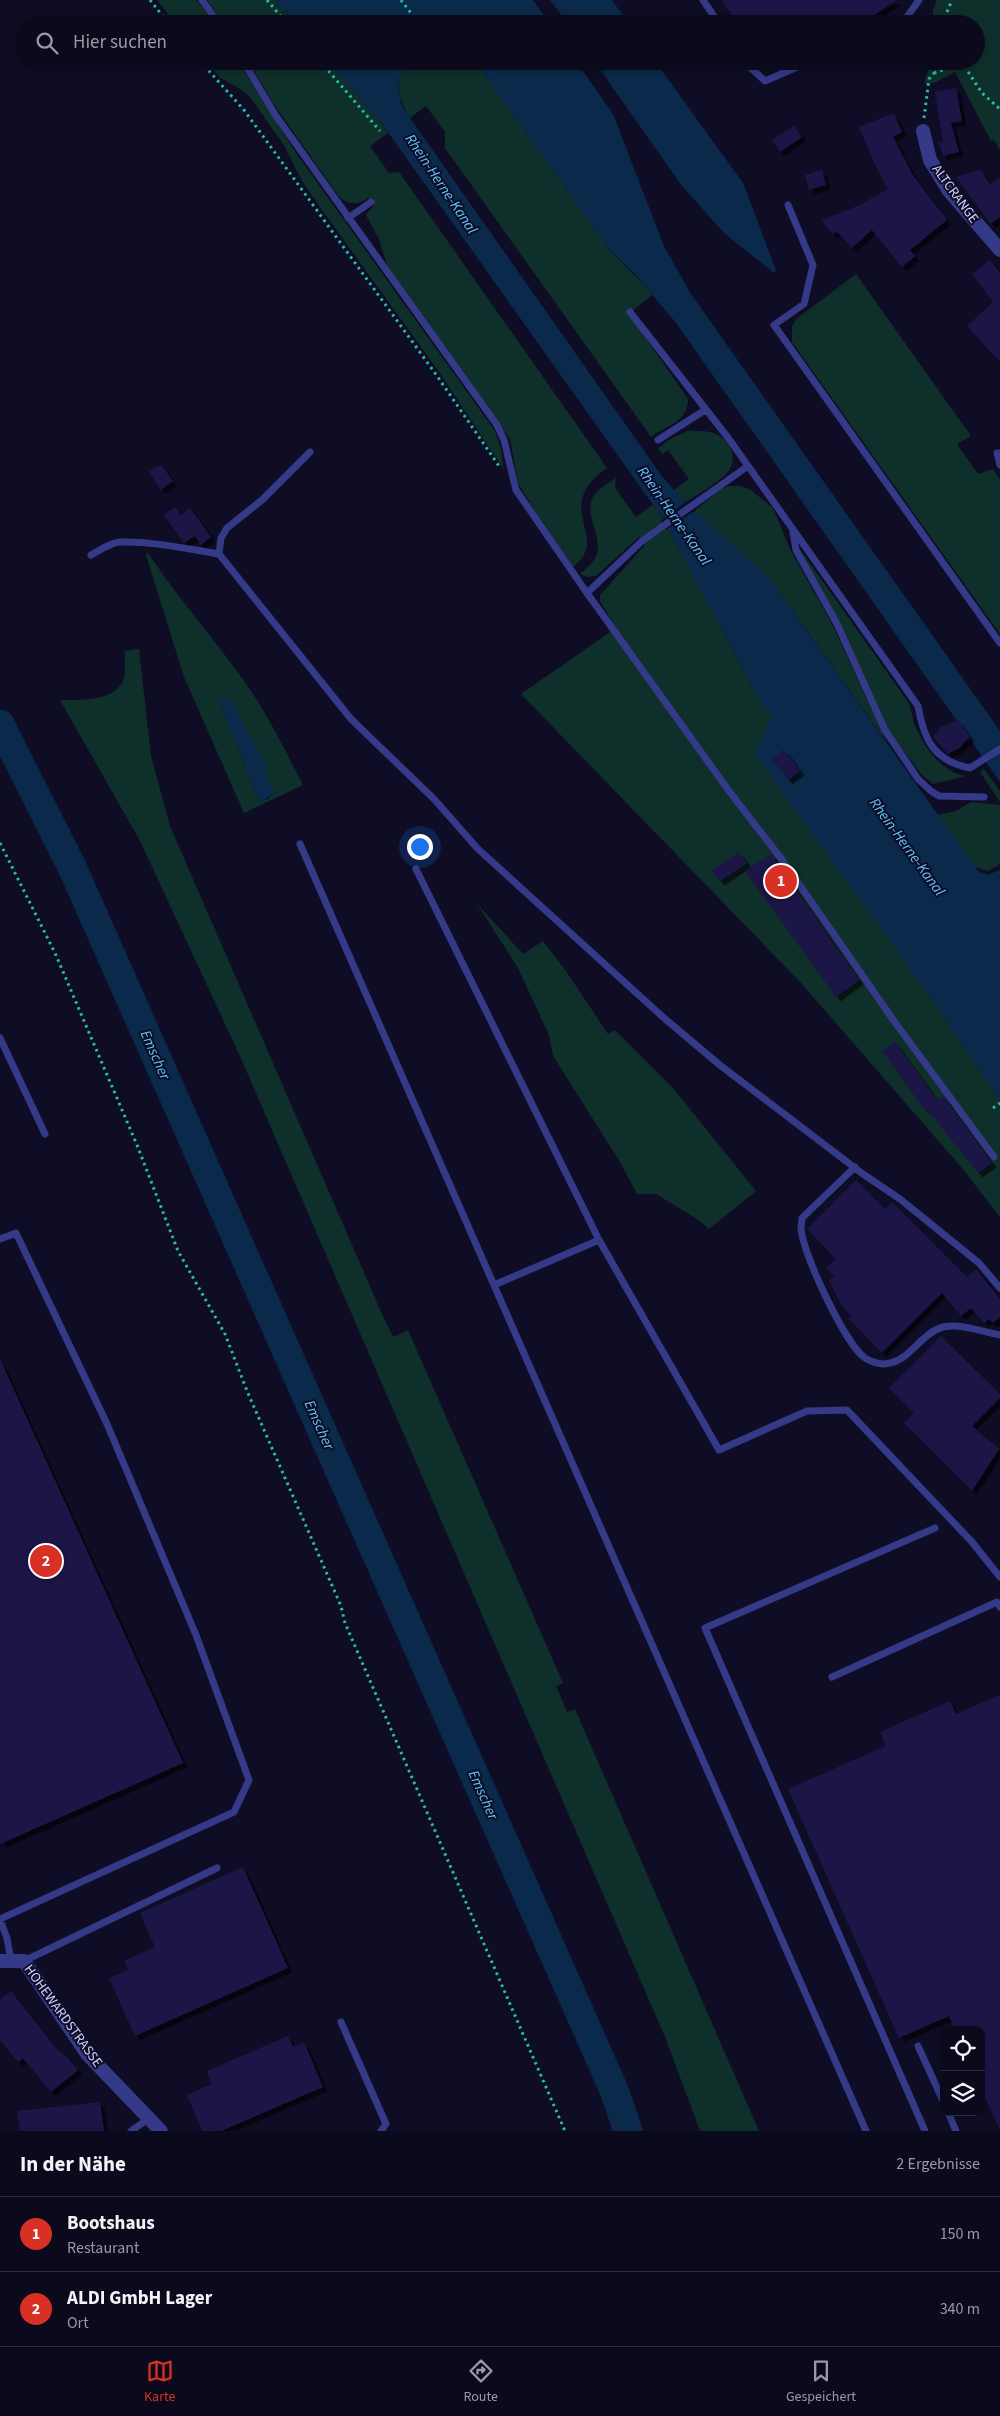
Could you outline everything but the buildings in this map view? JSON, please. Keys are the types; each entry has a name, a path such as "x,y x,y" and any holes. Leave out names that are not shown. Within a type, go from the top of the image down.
{"street":[{"name":"ALTCRANGE","path":"923,131 930,160 949,191 1000,250"},
{"name":"HOHEWARDSTRASSE","path":"12,1961 88,2056 160,2131"}],"lane":[{"path":"202,0 213,15"},
{"path":"703,0 713,15"},
{"path":"908,15 919,0"},
{"path":"248,70 276,116 497,425 504,440 516,490 587,593 729,791 783,861 894,1021 994,1157"},
{"path":"752,70 765,82 791,70"},
{"path":"348,218 372,202"},
{"path":"788,205 813,265 804,304 774,326 1000,643"},
{"path":"630,312 748,466 918,706 922,730 938,754 952,765 970,768 1000,749"},
{"path":"658,440 705,410"},
{"path":"218,554 221,538 227,528 262,500 310,452"},
{"path":"1000,453 996,454 1000,465"},
{"path":"587,593 642,541 748,466"},
{"path":"793,529 796,550 836,624 885,730 918,778 939,796 984,797"},
{"path":"91,555 118,542 180,547 218,554 351,719 434,799 478,849 678,1030 721,1066 855,1168 900,1199 979,1263 1000,1288"},
{"path":"300,844 866,2131"},
{"path":"416,869 599,1240 719,1450 807,1411 847,1410 972,1542 1000,1577"},
{"path":"0,1038 45,1134"},
{"path":"855,1168 802,1218 801,1229 815,1272 823,1289 846,1334 865,1358 882,1365 897,1362 916,1348 930,1333 943,1328 957,1326 1000,1335"},
{"path":"0,1239 16,1233 107,1424 196,1635 249,1780 234,1812 0,1919 7,1938 12,1961 217,1868"},
{"path":"494,1285 599,1240"},
{"path":"925,2131 704,1628 935,1528"},
{"path":"832,1677 997,1602 1000,1607"},
{"path":"341,2022 386,2124 382,2131"},
{"path":"918,2046 940,2094"},
{"path":"950,2116 956,2131"},
{"path":"131,2131 148,2119"}],"path":[{"path":"150,0 162,15"},
{"path":"267,0 280,15"},
{"path":"401,0 412,15"},
{"path":"945,15 952,0"},
{"path":"208,70 244,110 436,373 495,463 513,481"},
{"path":"328,70 380,130"},
{"path":"923,131 929,79 934,73 942,70"},
{"path":"966,70 982,93 1000,109"},
{"path":"0,843 55,952 137,1144 178,1250 225,1334 247,1391 341,1606 345,1623 565,2131"},
{"path":"993,1108 1000,1103"}],"green space":[{"path":"157,0 197,0 208,15 169,15"},
{"path":"207,0 275,0 288,15 218,15"},
{"path":"937,0 1000,0 1000,150 994,140 991,141 955,72 934,83 924,84 928,70 985,70 985,15 933,15"},
{"path":"214,70 244,70 296,153 495,431 501,450 504,470 439,372 302,181 285,147 251,98 219,77"},
{"path":"253,70 336,70 388,133 370,146 389,173 399,172 607,468 591,483 583,496 581,509 587,544 584,556 573,567 518,483 510,439 387,265 379,239 366,215 374,205 368,198 354,203 340,198 275,106"},
{"path":"403,70 481,70 610,250 653,294 629,314 688,399 687,407 681,418 651,437 445,148 445,132 426,106 410,118 400,97 399,82"},
{"path":"856,274 971,436 957,444 978,474 993,469 1000,480 1000,634 792,342 792,327 796,319"},
{"path":"687,431 715,433 727,443 733,458 730,469 722,478 685,503 673,491 689,479 668,450 662,454 658,448 672,438"},
{"path":"616,478 615,488 636,517 653,505 663,519 757,695 773,717 766,768 929,995 1000,1100 1000,1217 962,1168 801,983 521,694 616,628 600,601 600,595 645,545 639,537 596,576 587,577 580,574 593,561 598,548 590,510 594,495"},
{"path":"729,486 741,486 751,490 773,508 790,549 832,624 888,744 770,579 694,511 721,489"},
{"path":"797,545 908,702 916,728 924,744 942,765 958,774 966,776 933,784 922,775 888,730"},
{"path":"148,553 251,691 303,785 244,813 184,677 146,555","holes":["230,700 264,777 268,782 270,798 262,801 255,792 220,702"]},
{"path":"139,649 151,756 170,826 382,1314 393,1337 408,1330 563,1683 556,1686 567,1712 575,1709 759,2131 700,2131 665,2037 239,1054 140,841 60,700 97,698 114,692 124,678 125,651"},
{"path":"984,769 1000,791 1000,802 980,772"},
{"path":"971,802 1000,805 1000,864 988,871 975,867 937,815 956,811"},
{"path":"477,904 523,954 543,941 566,971 608,1034 615,1030 673,1088 756,1191 709,1229 697,1219 656,1194 637,1194 620,1162 553,1056 549,1035 518,968"}],"water":[{"path":"275,0 533,0 544,15 288,15"},
{"path":"550,0 612,0 623,15 561,15"},
{"name":"Rhein-Herne-Kanal","path":"336,70 403,70 399,84 399,96 403,108 661,475 684,502 770,579 978,871 987,875 1000,870 1000,1100 929,995 755,754 772,717 757,695 663,519 380,121"},
{"path":"481,70 582,70 613,114 664,246 691,294 1000,731 1000,782 676,323 634,273 610,250"},
{"path":"600,70 661,70 743,183 776,270 774,273 725,234 682,186"},
{"path":"221,699 230,700 266,764 264,777 273,787 274,794 262,801 255,792 220,702"}],"pier":[{"path":"687,501 696,510 666,530 661,521"}],"waterway":[{"name":"Emscher","path":"0,724 72,867 614,2090 628,2131"}],"place":[{"name":"Bootshaus","path":"781,881"},
{"name":"ALDI GmbH Lager","path":"46,1561"}]}
